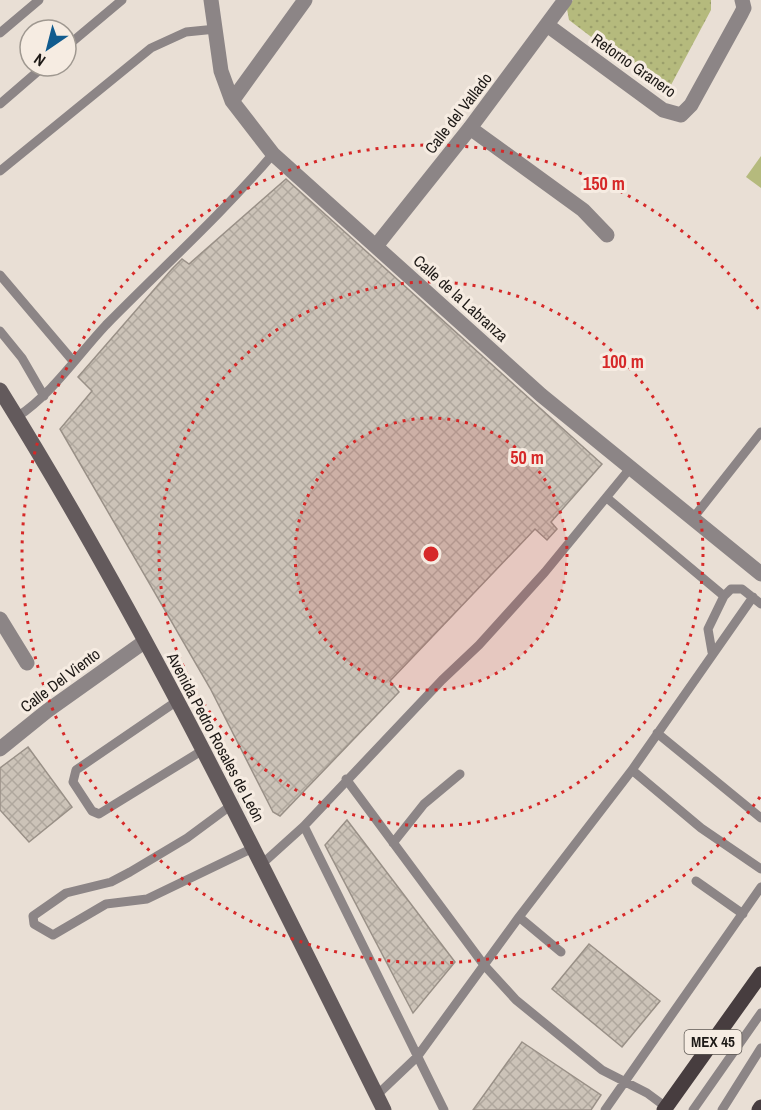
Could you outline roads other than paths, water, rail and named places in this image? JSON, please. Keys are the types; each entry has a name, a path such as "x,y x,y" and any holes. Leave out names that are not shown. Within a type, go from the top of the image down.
{"main road":[{"name":"Avenida Pedro Rosales de León","path":"0,390 177,701 255,847 384,1110"},
{"name":"MEX 45","path":"665,1109 761,974"}],"street":[{"name":"Calle de la Labranza","path":"211,0 221,71 232,101 273,154 541,395 694,516 761,574"},
{"path":"232,101 305,0"},
{"name":"Calle del Vallado","path":"376,246 470,128 565,0"},
{"name":"Retorno Granero","path":"547,26 663,110 681,115 691,105 741,14 744,8 742,0"},
{"path":"470,128 583,210 607,235"},
{"path":"0,619 27,663"},
{"name":"Calle Del Viento","path":"0,749 46,711 144,642"}],"lane":[{"path":"0,33 39,0"},
{"path":"78,38 122,0"},
{"path":"0,171 151,48 186,32 216,29"},
{"path":"0,104 30,78"},
{"path":"17,417 44,396 73,361 205,230 273,154"},
{"path":"0,275 73,361"},
{"path":"0,331 22,358 44,396"},
{"path":"694,516 761,432"},
{"path":"263,863 304,826 346,779 479,645 545,573 632,466"},
{"path":"607,498 724,596"},
{"path":"712,652 708,629 724,596 731,589 742,589 761,604"},
{"path":"377,1095 417,1057 519,917 632,770 712,652 753,597"},
{"path":"177,701 76,770 73,782 92,811 99,814 203,750"},
{"path":"657,733 761,818"},
{"path":"632,770 701,828 761,869"},
{"path":"393,843 424,804 460,774"},
{"path":"346,779 484,965 516,1000 602,1071 624,1081 665,1109"},
{"path":"232,804 187,838 111,882 66,893 32,920 45,933 53,935 97,908 118,901 147,899 255,847"},
{"path":"304,826 444,1110"},
{"path":"696,881 743,914"},
{"path":"111,882 118,901"},
{"path":"605,1110 761,886"},
{"path":"519,917 561,952"},
{"path":"693,1110 761,1013"},
{"path":"723,1110 761,1048"}]}
